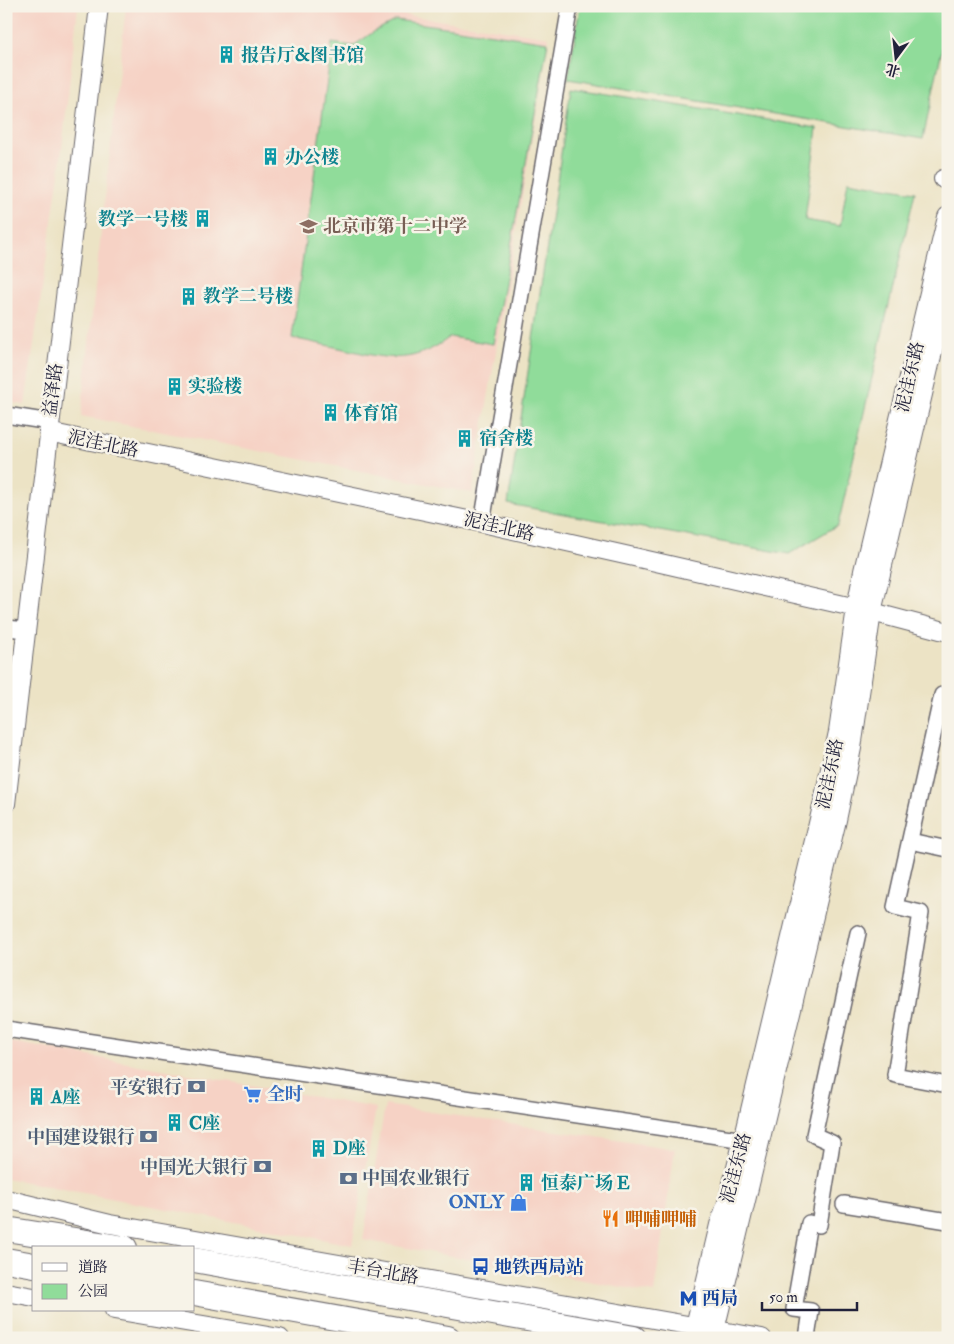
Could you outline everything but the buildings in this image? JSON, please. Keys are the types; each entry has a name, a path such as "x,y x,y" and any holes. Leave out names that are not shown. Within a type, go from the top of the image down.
{"highway":[{"path":"6,1216 99,1243"},
{"path":"6,1229 115,1246"},
{"path":"6,1260 32,1265"},
{"name":"丰台北路","path":"195,1260 634,1338"},
{"path":"195,1293 448,1338"}],"main road":[{"name":"泥洼东路","path":"705,1328 724,1289 838,812 851,748 864,610 864,572 948,218"},
{"name":"泥洼东路","path":"705,1328 720,1225 729,1200 744,1140 822,811 864,610 948,282"},
{"path":"724,1289 714,1291 711,1286 725,1227 729,1200"}],"street":[{"name":"益泽路","path":"6,804 98,6"},
{"path":"482,523 570,6"},
{"path":"6,415 49,427"},
{"name":"泥洼北路","path":"49,427 864,610 948,632"},
{"path":"6,628 27,630"},
{"path":"948,696 942,695 895,907 921,912 895,1075 948,1084"},
{"path":"910,841 948,848"},
{"path":"807,1338 811,1311 794,1309 809,1223 818,1225 832,1143 814,1135 858,933"},
{"path":"6,1029 744,1140"},
{"name":"丰台北路","path":"6,1199 110,1224 762,1338"},
{"path":"844,1204 948,1221"},
{"path":"6,1292 32,1297"},
{"path":"126,1312 280,1338"}],"shaded area":[{"path":"6,6 78,6 60,166 25,405 6,402"},
{"name":"北京市第十二中学","path":"126,6 348,6 549,37 472,493 81,416"},
{"path":"6,1041 376,1108 352,1245 6,1178"},
{"path":"385,1105 675,1149 654,1293 363,1240"}],"green space":[{"path":"580,6 943,6 948,7 948,21 923,139 568,79"},
{"path":"396,20 548,42 493,344 450,337 437,346 413,356 389,357 292,338 332,43 353,46"},
{"path":"571,88 817,128 805,220 840,226 848,181 915,192 838,525 789,554 508,504"}],"place":[{"name":"报告厅&图书馆","path":"227,55"},
{"name":"办公楼","path":"271,157"},
{"name":"教学一号楼","path":"202,219"},
{"name":"北京市第十二中学","path":"309,226"},
{"name":"教学二号楼","path":"189,296"},
{"name":"实验楼","path":"174,386"},
{"name":"体育馆","path":"330,413"},
{"name":"宿舍楼","path":"465,438"},
{"name":"平安银行","path":"196,1087"},
{"name":"全时","path":"253,1094"},
{"name":"A座","path":"37,1097"},
{"name":"C座","path":"175,1123"},
{"name":"中国建设银行","path":"149,1137"},
{"name":"D座","path":"319,1148"},
{"name":"中国光大银行","path":"262,1167"},
{"name":"中国农业银行","path":"348,1178"},
{"name":"恒泰广场 E","path":"527,1183"},
{"name":"ONLY","path":"518,1202"},
{"name":"呷哺呷哺","path":"611,1219"},
{"name":"地铁西局站","path":"480,1267"},
{"name":"西局","path":"688,1298"}]}
